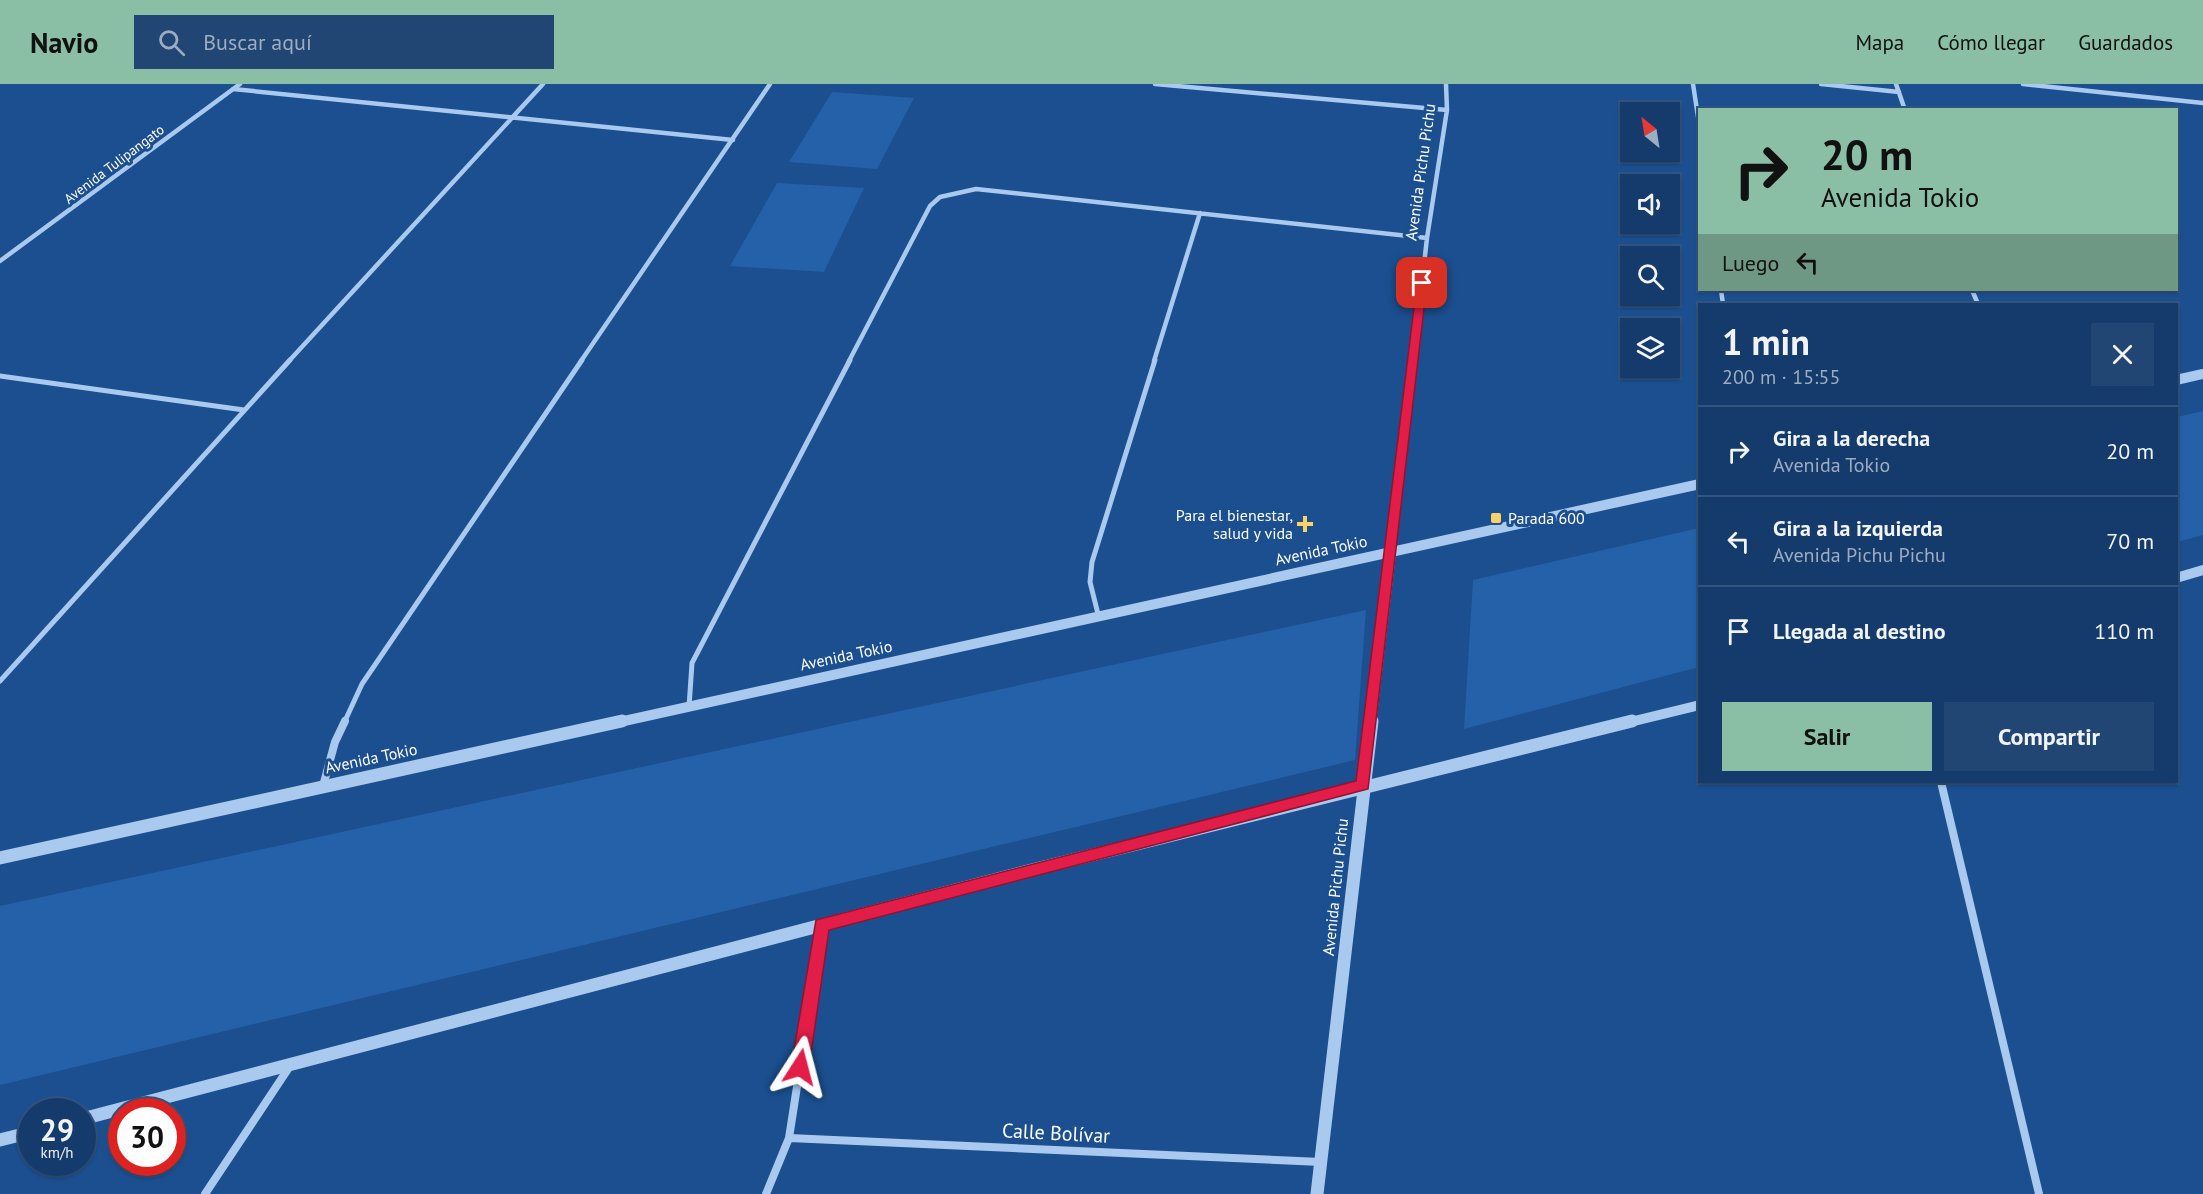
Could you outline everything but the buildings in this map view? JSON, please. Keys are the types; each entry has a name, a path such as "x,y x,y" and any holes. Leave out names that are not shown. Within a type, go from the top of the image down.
{"street":[{"name":"Avenida Tulipangato","path":"0,261 240,84"},
{"path":"0,681 244,410 543,84"},
{"path":"322,787 335,742 362,684 770,84"},
{"path":"1155,84 1447,110"},
{"name":"Avenida Pichu Pichu","path":"1317,1194 1427,238 1447,110 1446,84"},
{"path":"1693,84 1698,117"},
{"path":"1821,84 1899,92"},
{"path":"1896,84 1904,108"},
{"path":"2023,84 2203,103"},
{"path":"233,89 733,140"},
{"path":"689,708 692,663 930,206 940,197 976,189 1427,238"},
{"path":"1099,618 1090,582 1092,562 1200,213"},
{"path":"2178,380 2203,374"},
{"path":"0,376 244,410"},
{"name":"Avenida Tokio","path":"0,858 1698,484"},
{"path":"2178,577 2203,570"},
{"path":"96,1116 288,1069 822,925 1363,785 1698,705"},
{"path":"1941,783 2039,1194"},
{"path":"766,1194 789,1138 822,925"},
{"path":"205,1194 288,1069"},
{"path":"0,1140 18,1136"},
{"name":"Calle Bolívar","path":"789,1138 1321,1162"}],"shaded area":[{"path":"832,92 914,98 877,169 789,162"},
{"path":"777,183 864,188 824,272 730,266"},
{"path":"2203,411 2203,535 2178,542 2178,417"},
{"path":"1698,528 1698,667 1464,729 1473,580"},
{"path":"1366,610 1355,760 0,1085 0,906"}],"place":[{"name":"Parada 600","path":"1496,518"},
{"name":"Para el bienestar, salud y vida","path":"1305,524"}],"route":[{"path":"800,1067 822,925 1363,785 1422,283"}]}
